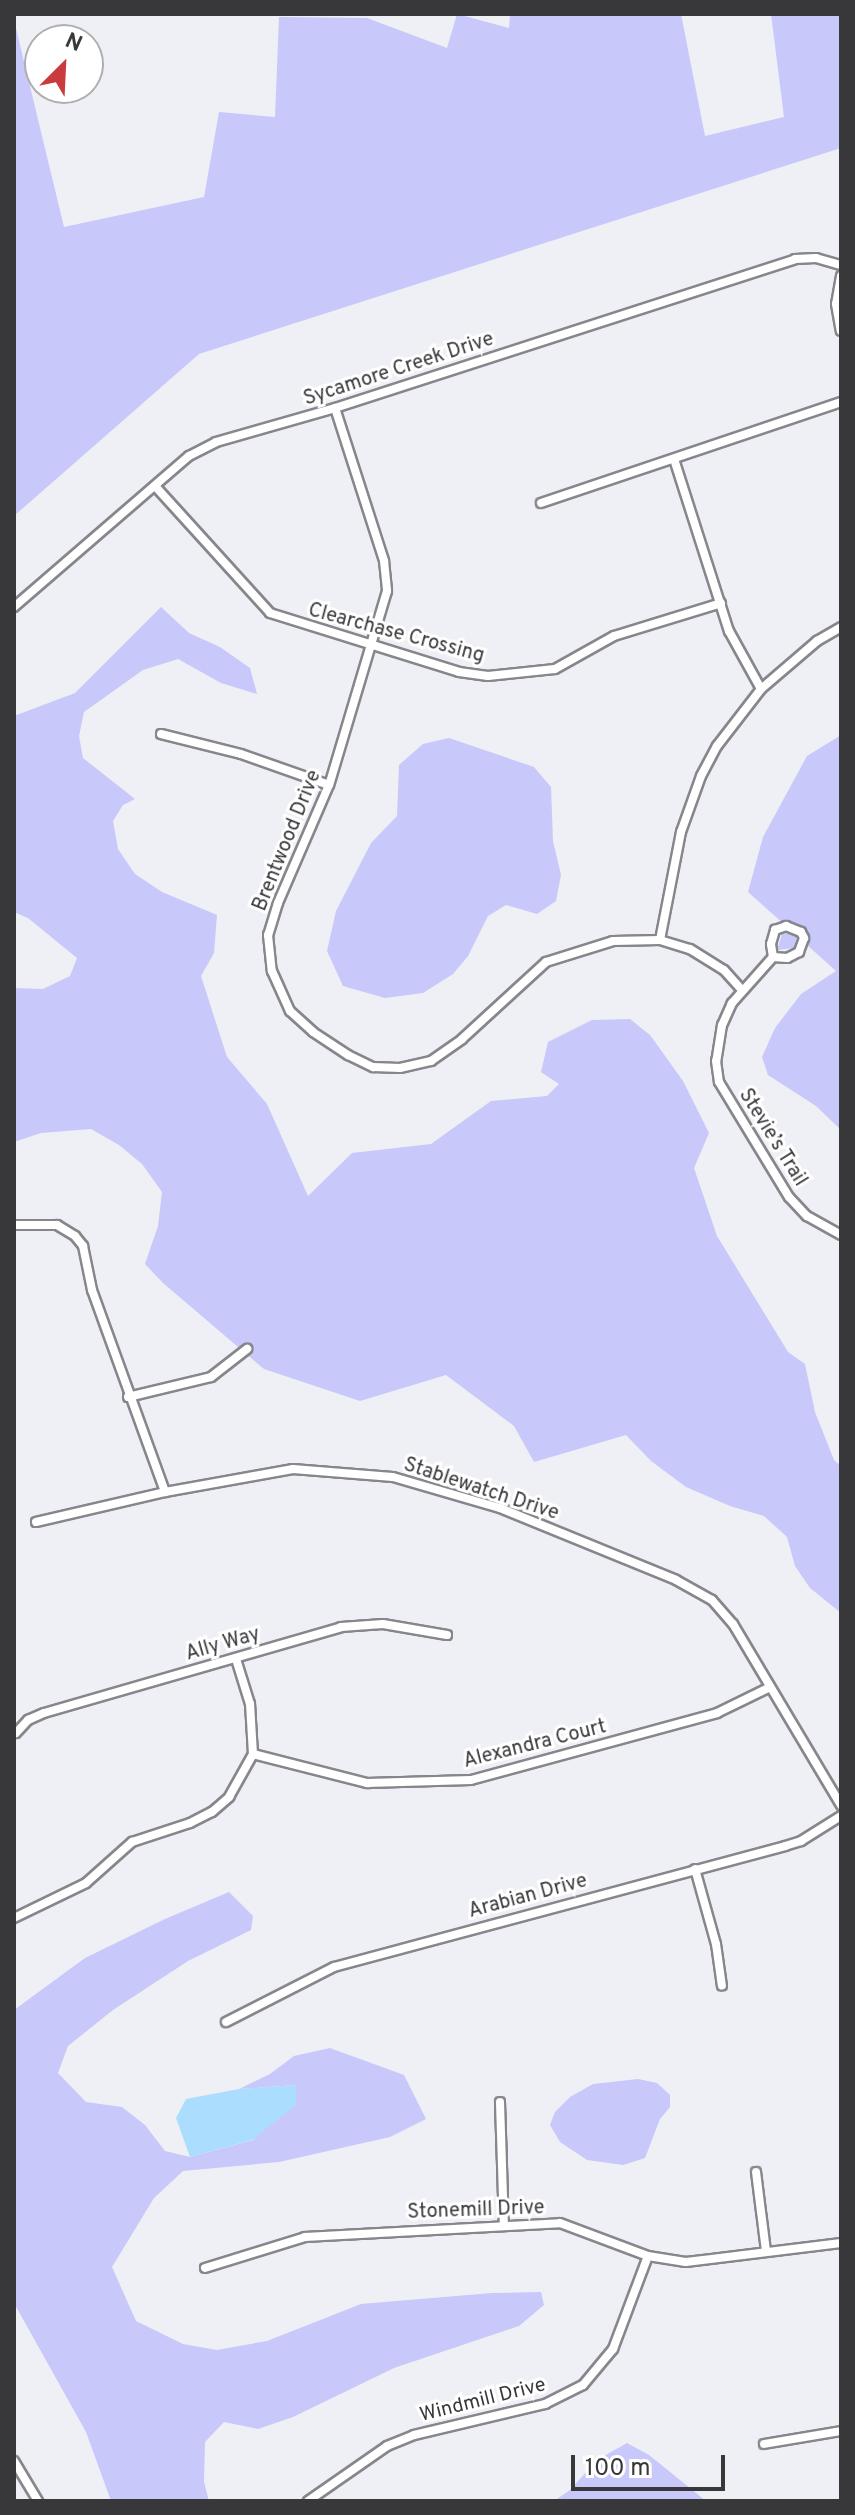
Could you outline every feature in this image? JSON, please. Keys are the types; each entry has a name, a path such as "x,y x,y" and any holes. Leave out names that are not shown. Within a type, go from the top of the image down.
{"street":[{"name":"Sycamore Creek Drive","path":"14,607 189,456 216,442 335,408 795,259 816,258 841,265"},
{"path":"841,276 836,304 841,331"},
{"path":"541,503 841,402"},
{"name":"Brentwood Drive","path":"335,408 387,578 385,607 329,785 278,903 268,935 272,971 290,1011 336,1047 373,1067 400,1068 431,1061 462,1039 546,962 613,941 660,940 690,949 709,960 741,989"},
{"path":"674,459 738,653 761,689"},
{"name":"Clearchase Crossing","path":"155,486 270,613 459,672 488,676 531,674 572,662 614,636 721,603"},
{"path":"660,940 681,832 701,776 717,746 761,689 817,641 841,627"},
{"path":"161,734 241,754 329,785"},
{"name":"Stevie’s Trail","path":"773,957 787,958 799,952 804,938 801,932 786,926 775,930 773,957 741,989 722,1025 716,1061 719,1082 789,1197 807,1216 841,1235"},
{"path":"14,1225 57,1225 75,1236 83,1246 92,1290 128,1397 165,1492"},
{"path":"128,1397 211,1377 247,1349"},
{"name":"Stablewatch Drive","path":"36,1522 165,1492 293,1469 393,1477 500,1508 676,1580 712,1600 733,1624 841,1805"},
{"name":"Ally Way","path":"16,1733 28,1720 44,1713 359,1625 407,1627 447,1635"},
{"path":"14,1918 86,1883 132,1842 212,1812 229,1797 253,1754 250,1704 236,1659"},
{"name":"Alexandra Court","path":"253,1754 367,1783 471,1780 717,1713 770,1687"},
{"name":"Arabian Drive","path":"226,2022 334,1967 801,1841 841,1816"},
{"path":"695,1869 716,1944 722,1986"},
{"path":"500,2102 504,2226"},
{"path":"756,2172 766,2251"},
{"name":"Stonemill Drive","path":"205,2268 305,2237 560,2223 648,2256 686,2262 841,2243"},
{"name":"Windmill Drive","path":"308,2501 387,2446 414,2435 545,2404 583,2385 613,2349 648,2256"},
{"path":"764,2444 841,2431"},
{"path":"14,2461 38,2501"}],"shaded area":[{"path":"457,14 509,28 510,14 681,14 705,136 784,117 771,14 841,14 841,148 199,354 14,516 14,20 24,61 24,104 34,104 64,227 204,197 219,112 275,117 279,17 367,18 447,48"},
{"path":"161,607 189,633 220,647 250,668 257,694 221,683 178,659 143,670 84,712 79,736 83,758 135,799 123,805 113,821 118,849 135,874 162,892 217,915 214,953 201,976 227,1057 267,1104 308,1196 352,1153 431,1144 491,1101 547,1096 559,1084 541,1072 548,1042 592,1020 630,1019 650,1035 683,1081 709,1133 694,1168 717,1236 788,1352 805,1364 815,1412 834,1460 841,1466 841,1613 810,1588 795,1566 787,1537 764,1516 730,1506 686,1487 651,1461 626,1435 534,1462 514,1426 446,1375 360,1401 264,1369 145,1264 158,1226 162,1192 142,1164 119,1145 91,1129 41,1133 14,1142 14,988 43,989 70,976 77,958 28,918 14,912 14,716 75,693"},
{"path":"841,735 841,1130 816,1106 768,1075 762,1057 775,1028 801,994 836,971 797,936 794,948 777,950 782,934 794,933 748,892 763,837 807,756"},
{"path":"449,738 534,767 551,787 553,841 561,875 556,901 537,914 506,905 488,916 468,956 453,974 423,993 385,998 343,986 327,951 336,911 371,843 397,816 399,765 423,744"},
{"path":"229,1892 253,1916 251,1930 188,1961 113,2010 68,2046 58,2073 86,2102 122,2107 145,2125 165,2151 190,2157 253,2140 296,2085 239,2089 270,2074 294,2056 330,2048 404,2075 426,2119 390,2137 279,2162 183,2171 154,2198 112,2267 136,2321 183,2344 217,2350 267,2341 361,2304 541,2292 544,2305 519,2326 394,2368 293,2417 258,2429 224,2422 205,2442 204,2482 209,2501 111,2501 86,2432 14,2303 14,2010 85,1958"},
{"path":"638,2079 657,2083 670,2095 670,2107 660,2119 645,2158 623,2165 587,2160 560,2142 550,2125 555,2112 570,2097 593,2084"},
{"path":"296,2085 296,2105 252,2140 190,2157 176,2118 186,2099 239,2089"},
{"path":"627,2443 649,2455 706,2501 554,2501 570,2490 597,2460"}]}
